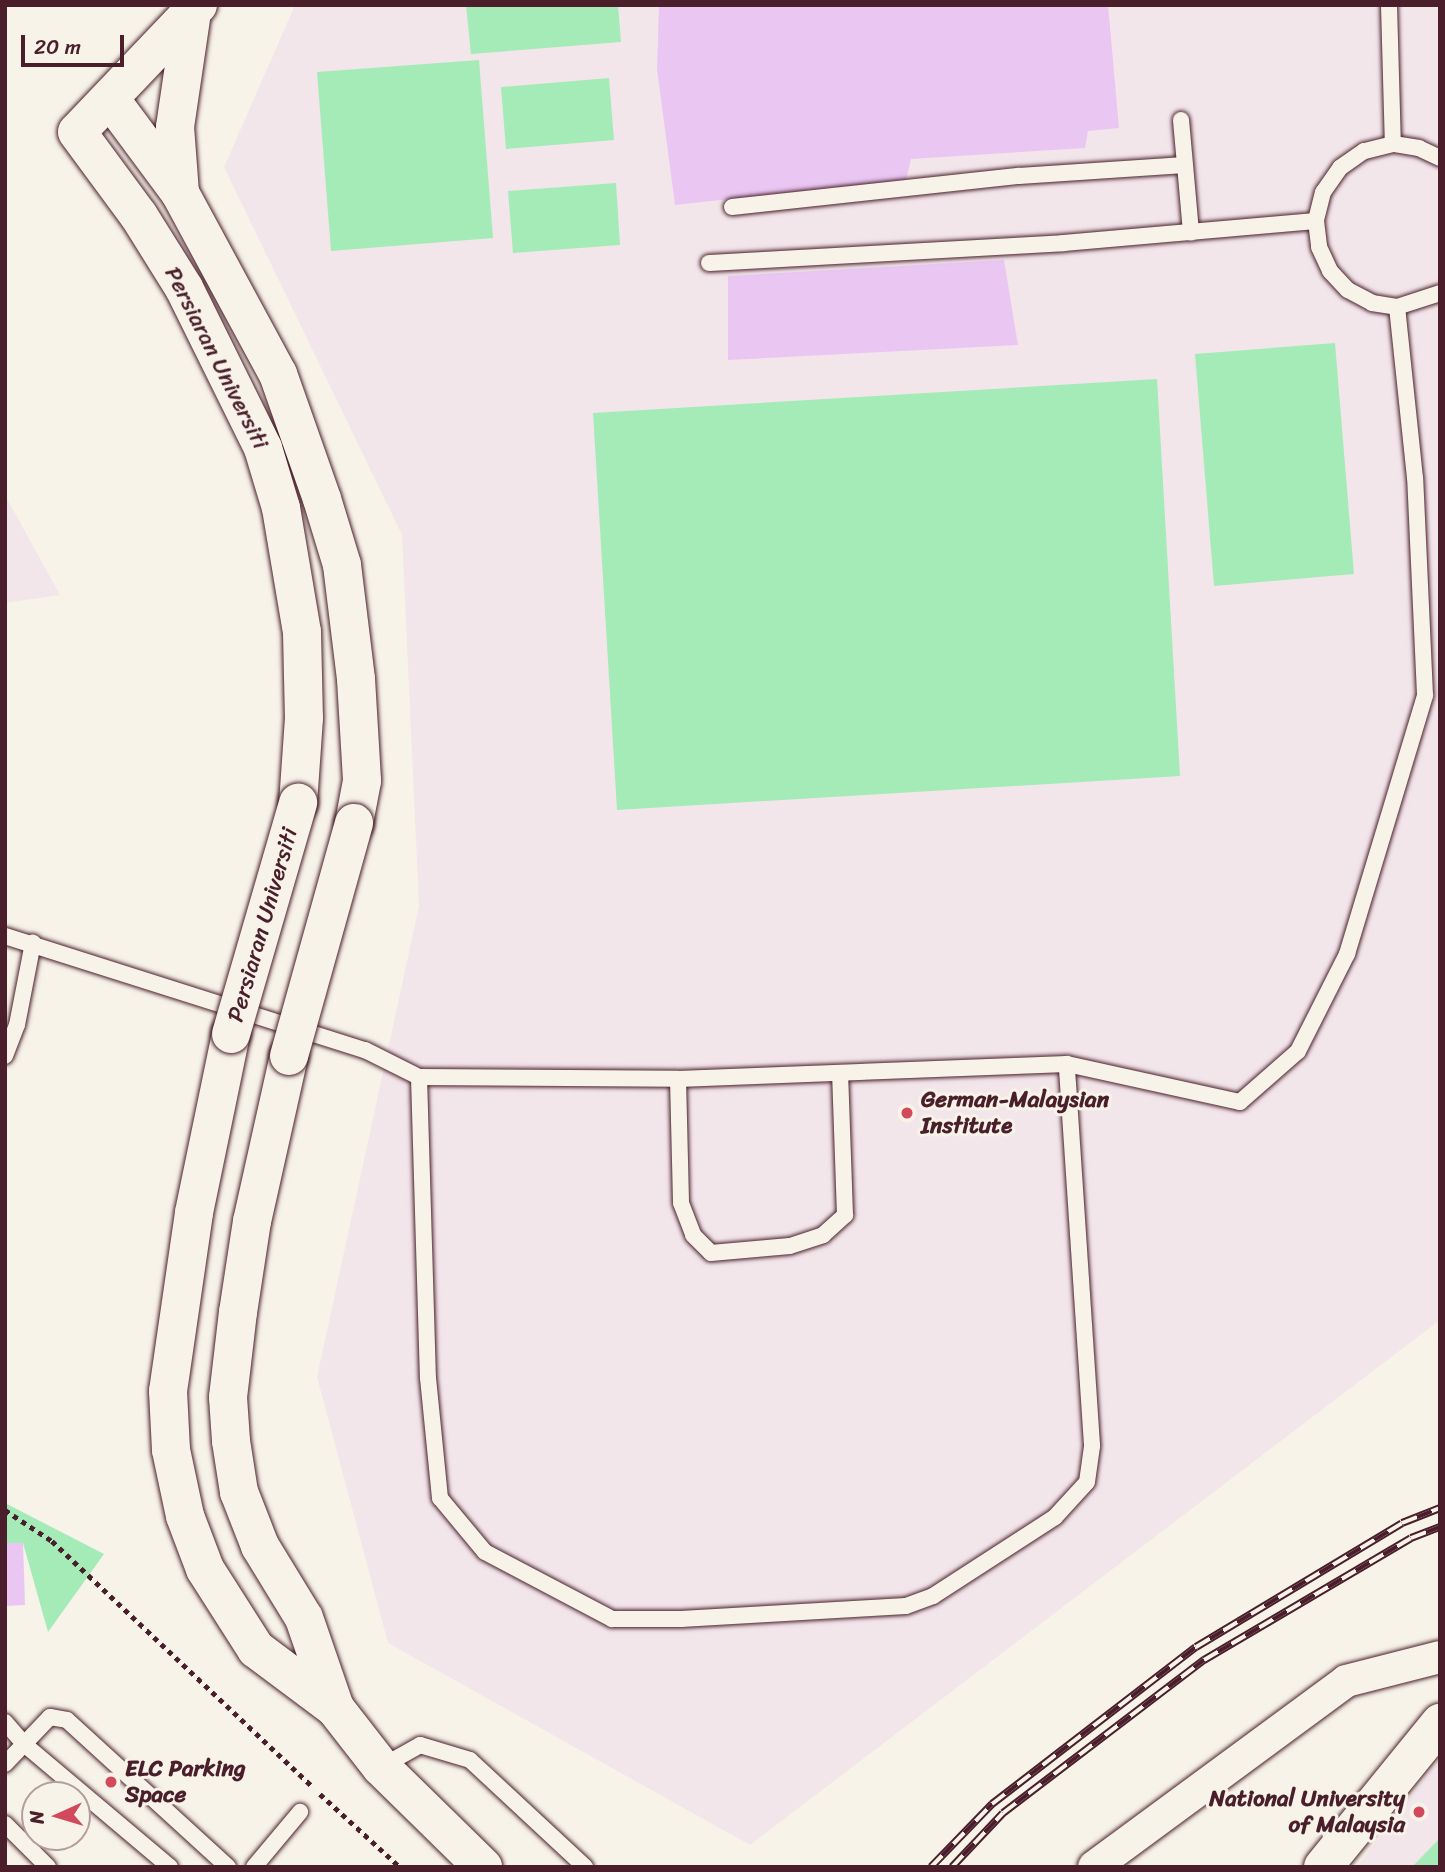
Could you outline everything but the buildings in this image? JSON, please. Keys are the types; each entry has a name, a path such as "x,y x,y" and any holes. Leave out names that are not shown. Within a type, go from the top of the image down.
{"street":[{"path":"111,100 195,9"},
{"path":"180,193 176,127 195,9"},
{"name":"Persiaran Universiti","path":"335,1708 304,1618 260,1546 239,1492 228,1397 252,1222 289,1056 354,823 362,780 361,732 342,565 278,374 180,193 111,100 77,132 139,216 184,288 263,448 281,508 302,632 304,718 298,803 232,1034 177,1309 168,1391 171,1450 185,1516 205,1569 228,1610 256,1649 335,1708 382,1767 483,1867"},
{"path":"1094,1867 1346,1681 1440,1657"},
{"path":"1323,1867 1440,1723"}],"lane":[{"path":"1389,5 1393,144"},
{"path":"1181,120 1191,233"},
{"path":"1440,158 1419,148 1393,144 1364,151 1340,167 1323,192 1317,220 1319,247 1330,271 1348,290 1371,303 1397,307 1422,303 1440,293"},
{"path":"732,207 1019,176 1185,164"},
{"path":"709,263 1191,233 1317,220"},
{"path":"5,936 365,1050 419,1077 678,1079 1067,1063 1240,1102 1298,1051 1347,954 1425,695 1417,497 1397,307"},
{"path":"5,1056 17,1025 33,943"},
{"path":"419,1077 428,1378 439,1498 485,1552 612,1619 906,1606 933,1596 1055,1517 1087,1482 1092,1445 1067,1063"},
{"path":"678,1079 681,1203 692,1235 711,1253 790,1245 823,1235 845,1215 839,1073"},
{"path":"5,1764 50,1717 66,1720 228,1867"},
{"path":"5,1722 24,1744 170,1867"},
{"path":"382,1767 420,1745 470,1760 585,1867"},
{"path":"254,1867 300,1812"},
{"path":"5,1824 48,1867"}],"path":[{"path":"5,1510 52,1541 400,1867"}],"shaded area":[{"name":"German-Malaysian Institute","path":"295,5 1440,5 1440,1320 750,1845 388,1643 317,1377 419,906 402,535 224,167"},
{"path":"5,495 60,595 5,603"},
{"name":"National University of Malaysia","path":"1440,1758 1440,1867 1357,1867"}],"green space":[{"path":"466,5 618,5 621,42 471,54"},
{"path":"479,60 493,238 331,251 317,72"},
{"path":"609,78 614,140 506,149 501,87"},
{"path":"616,183 620,245 513,253 508,191"},
{"path":"1335,343 1354,574 1214,586 1195,354"},
{"path":"1157,379 1180,776 617,810 593,413"},
{"path":"5,1503 104,1554 48,1632 23,1543 5,1543"},
{"path":"1440,1838 1440,1867 1412,1867"}],"railway":[{"path":"931,1867 992,1804 1196,1647 1402,1523 1440,1508"},
{"path":"952,1867 1003,1813 1204,1660 1411,1538 1440,1527"}],"place":[{"name":"German-Malaysian Institute","path":"907,1113"},
{"name":"ELC Parking Space","path":"111,1782"},
{"name":"National University of Malaysia","path":"1419,1812"}]}
